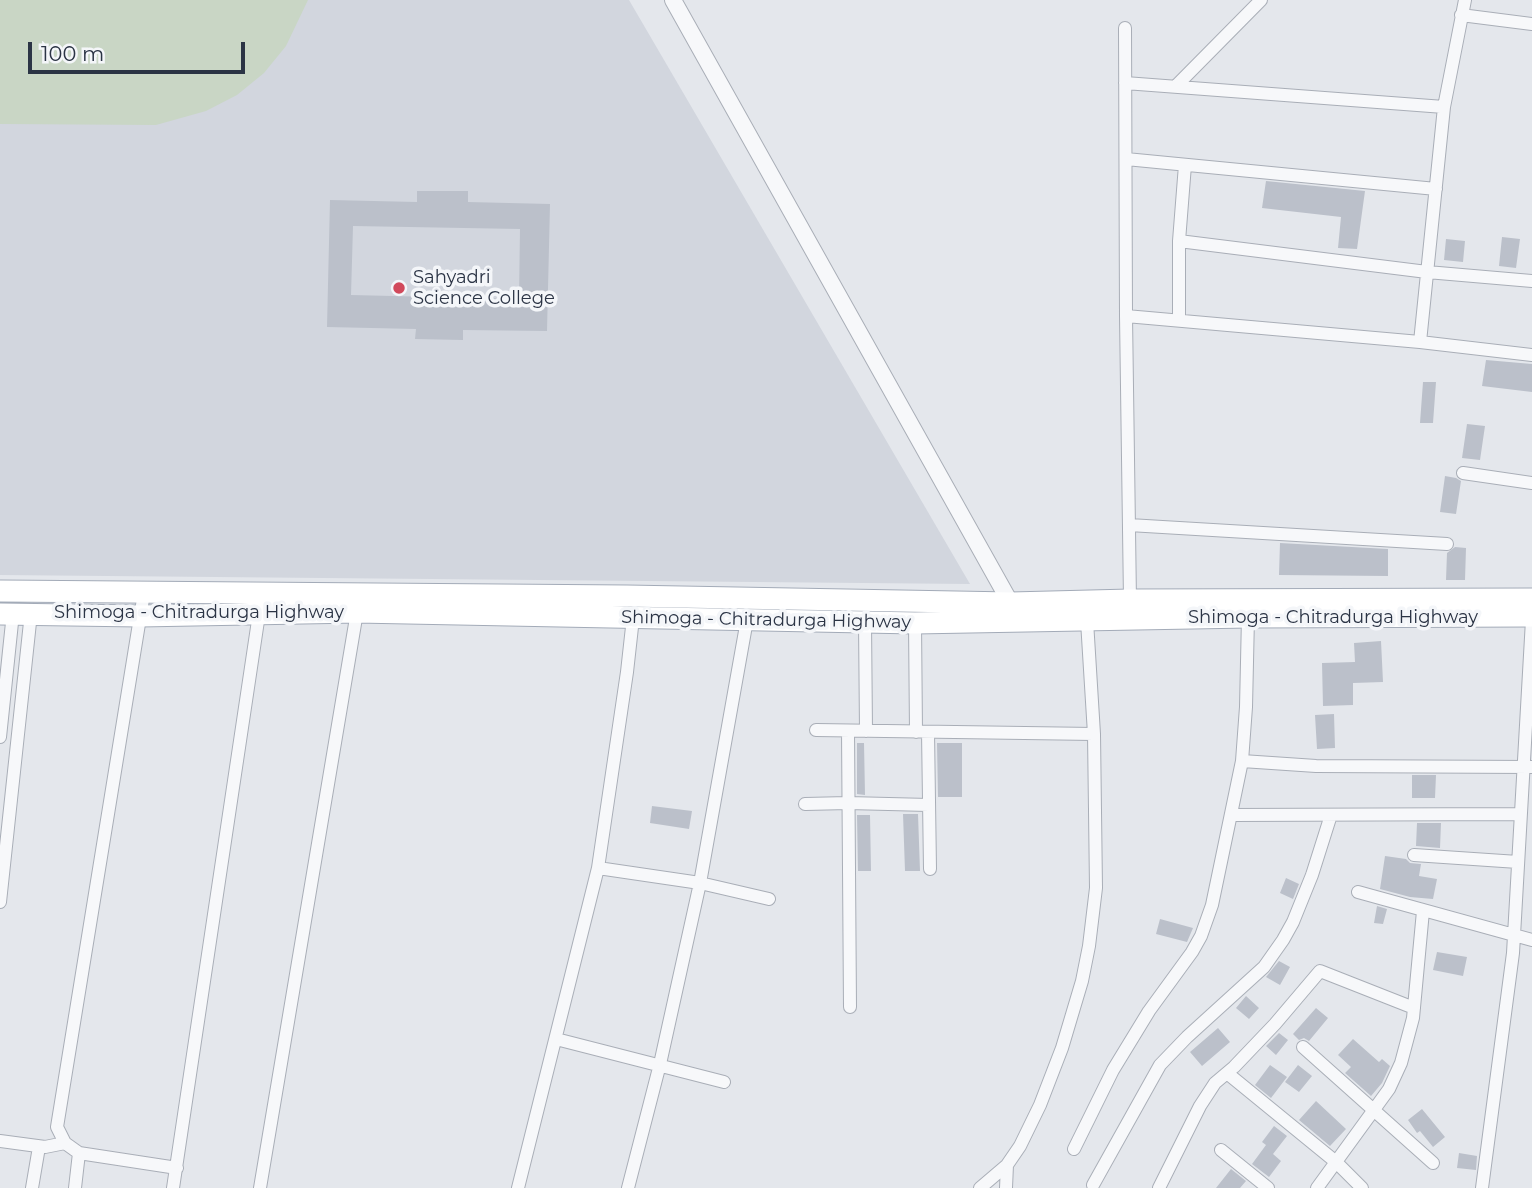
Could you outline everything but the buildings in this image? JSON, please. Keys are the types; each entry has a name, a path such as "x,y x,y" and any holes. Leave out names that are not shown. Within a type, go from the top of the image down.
{"main road":[{"name":"Shimoga - Chitradurga Highway","path":"0,591 613,596 1016,612 1087,621 1248,617 1532,618"},
{"name":"Shimoga - Chitradurga Highway","path":"15,613 140,616 357,612 915,623 1130,600 1532,599"}],"street":[{"path":"673,0 1016,612"},
{"path":"1176,86 1261,0"},
{"path":"1420,342 1444,107 1465,0"},
{"path":"1461,15 1532,24"},
{"path":"1125,28 1130,600"},
{"path":"1125,83 1444,107"},
{"path":"1126,159 1436,189"},
{"path":"1179,320 1179,242 1185,165"},
{"path":"1179,242 1427,272 1532,281"},
{"path":"1126,316 1420,342 1532,355"},
{"path":"1463,473 1532,483"},
{"path":"1129,525 1447,544"},
{"path":"144,593 57,1127 65,1143 79,1153 177,1168"},
{"path":"260,1188 357,612"},
{"path":"0,737 15,613"},
{"path":"0,902 15,613"},
{"path":"173,1188 259,614"},
{"path":"1074,1149 1113,1070 1201,936 1215,893 1242,761 1248,617"},
{"path":"518,1188 598,868 633,618"},
{"path":"1482,1188 1514,937 1520,814 1527,767 1532,618"},
{"path":"628,1188 660,1064 700,883 747,620"},
{"path":"980,1188 1007,1165 1020,1146 1040,1105 1062,1048 1082,981 1089,946 1096,887 1094,734 1087,621"},
{"path":"865,622 866,731"},
{"path":"915,623 929,805 930,869"},
{"path":"816,730 1094,734"},
{"path":"848,731 850,1007"},
{"path":"1242,761 1316,766 1527,767"},
{"path":"805,804 929,805"},
{"path":"1232,816 1520,814"},
{"path":"1093,1185 1160,1065 1264,967 1283,940 1312,875 1331,815"},
{"path":"1414,855 1517,867 1532,872"},
{"path":"598,868 700,883 769,899"},
{"path":"1358,892 1532,940"},
{"path":"1317,1188 1389,1088 1401,1063 1414,1008 1423,911"},
{"path":"1159,1188 1200,1106 1215,1083 1275,1024 1320,971 1414,1008"},
{"path":"556,1039 724,1082"},
{"path":"1303,1047 1433,1163"},
{"path":"1227,1073 1336,1162 1362,1188"},
{"path":"0,1141 38,1147 65,1143"},
{"path":"32,1188 38,1147"},
{"path":"1221,1150 1268,1188"},
{"path":"75,1188 79,1153"},
{"path":"1006,1188 1007,1165"}],"shaded area":[{"name":"Sahyadri Science College","path":"0,0 629,0 970,584 0,575"}],"green space":[{"path":"0,0 308,0 286,46 264,73 237,95 206,111 156,125 0,124"}],"place":[{"name":"Sahyadri Science College","path":"399,288"}]}
